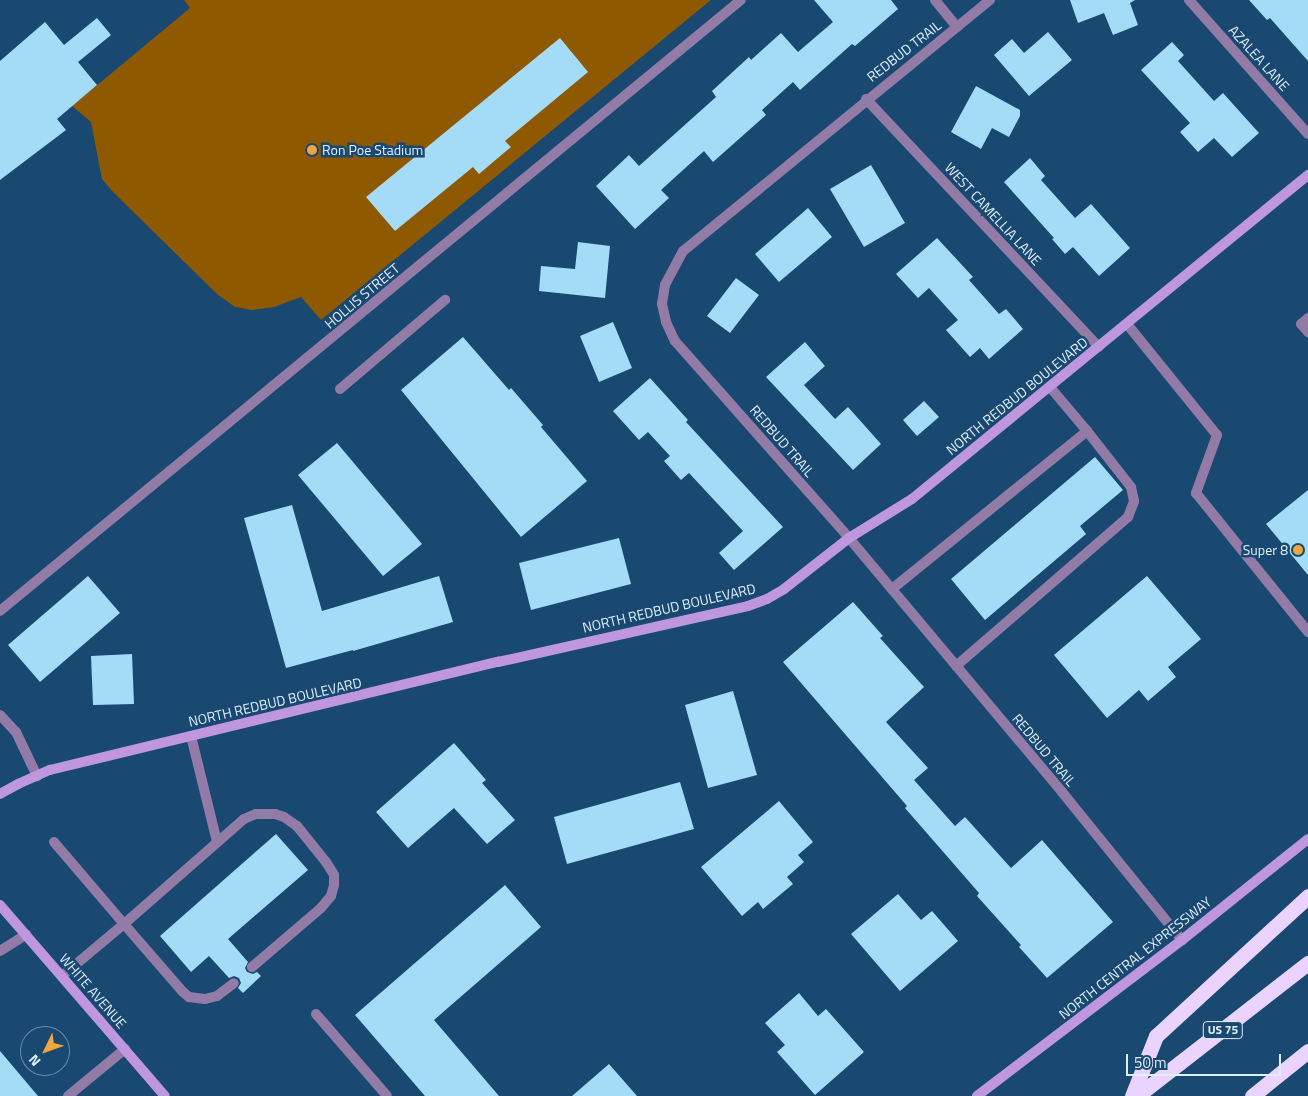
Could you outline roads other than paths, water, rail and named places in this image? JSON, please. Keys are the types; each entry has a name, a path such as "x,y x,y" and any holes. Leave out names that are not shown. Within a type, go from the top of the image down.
{"highway":[{"path":"1132,1096 1156,1036 1308,896"},
{"name":"US 75","path":"1138,1096 1308,963"},
{"path":"1252,1096 1308,1051"}],"street":[{"name":"HOLLIS STREET","path":"0,611 741,0"},
{"path":"935,0 957,27"},
{"name":"REDBUD TRAIL","path":"990,0 866,99 683,251 665,284 662,304 666,322 675,341 849,538 1182,940"},
{"name":"AZALEA LANE","path":"1189,0 1308,134"},
{"name":"WEST CAMELLIA LANE","path":"866,99 1099,347"},
{"name":"NORTH REDBUD BOULEVARD","path":"0,794 50,770 498,662 748,606 784,589 849,538 912,498 1308,175"},
{"path":"340,389 445,300"},
{"path":"1308,318 1301,324 1308,332"},
{"path":"1127,324 1217,435 1196,493 1308,632"},
{"path":"956,666 1128,517 1134,501 1131,487 1050,387"},
{"path":"892,589 1086,431"},
{"path":"0,714 16,732 37,776"},
{"path":"190,736 217,842"},
{"path":"62,976 244,819 256,814 275,814 284,817 297,826 326,862 334,875 331,896 322,908 252,967"},
{"name":"NORTH CENTRAL EXPRESSWAY","path":"977,1096 1182,940 1308,839"},
{"path":"54,842 182,992 189,997 205,999 217,996 234,983"},
{"name":"WHITE AVENUE","path":"0,905 165,1096"},
{"path":"0,951 26,935"},
{"path":"316,1014 386,1096"},
{"path":"68,1096 125,1049"}],"place":[{"name":"Ron Poe Stadium","path":"312,150"},
{"name":"Super 8","path":"1298,550"}]}
